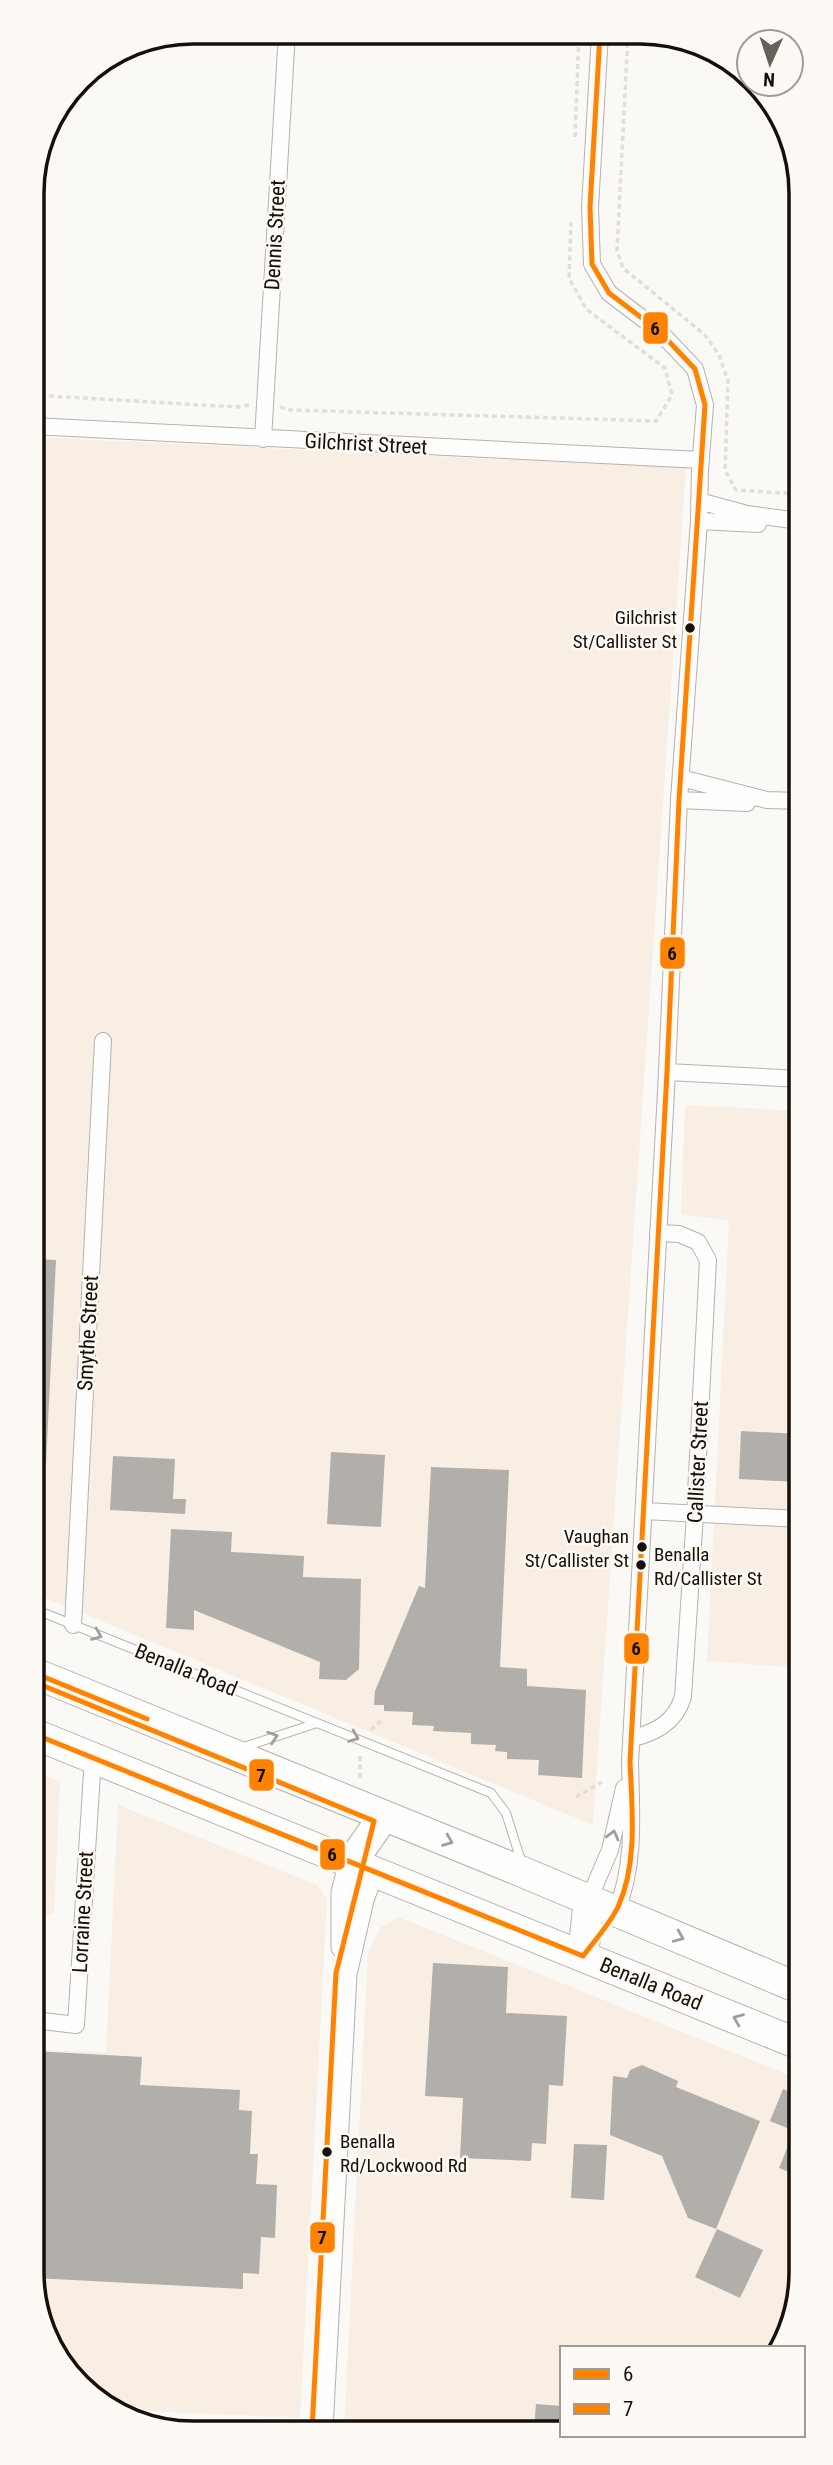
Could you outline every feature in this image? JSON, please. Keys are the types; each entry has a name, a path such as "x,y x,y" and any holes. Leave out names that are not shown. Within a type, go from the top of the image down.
{"highway":[{"path":"44,1677 616,1910 789,1984"},
{"name":"Benalla Road","path":"44,1738 789,2040"},
{"path":"361,1867 384,1816"},
{"path":"583,1956 589,1899"},
{"path":"583,1956 616,1910"}],"street":[{"name":"Dennis Street","path":"263,439 286,44"},
{"path":"599,44 590,207 592,264 608,293 659,331 695,369 705,405 679,800 659,1233 631,1739 632,1823 623,1896 616,1910"},
{"name":"Gilchrist Street","path":"44,427 701,460"},
{"path":"699,501 747,514 789,520"},
{"path":"699,520 773,525 789,523"},
{"path":"681,778 767,800 789,801"},
{"path":"679,800 744,803 767,800"},
{"name":"Smythe Street","path":"73,1625 103,1041"},
{"path":"667,1072 789,1078"},
{"name":"Callister Street","path":"631,1739 652,1733 673,1717 683,1697 695,1514 708,1260 698,1242 679,1234 659,1233"},
{"path":"644,1511 789,1518"},
{"name":"Lorraine Street","path":"44,2021 76,2025 93,1758"},
{"path":"589,1899 610,1850 630,1762"},
{"path":"321,2421 345,1974 362,1900 361,1867"}],"lane":[{"name":"Benalla Road","path":"44,1613 491,1793 506,1813 525,1873"},
{"path":"228,1752 317,1723"}],"path":[{"path":"574,143 579,44"},
{"path":"627,44 617,251 624,268 705,335 719,355 728,380 725,470 736,490 789,493"},
{"path":"44,396 238,407 265,403 290,410 656,421 672,395 665,368 586,309 569,278 572,211"},
{"path":"576,1797 602,1782"}],"shaded area":[{"path":"44,438 686,468 593,1825 44,1597"},
{"path":"685,1105 789,1110 789,1667 707,1661 729,1221 681,1214"},
{"path":"44,1775 60,1782 54,1913 44,1916"},
{"path":"118,1805 317,1885 327,1899 300,2418 139,2411 110,2396 87,2378 59,2338 45,2292 44,2050 106,2052"},
{"path":"399,1917 789,2075 789,2282 781,2320 769,2346 560,2346 560,2421 344,2421 368,1952 381,1927"}],"building":[{"path":"44,1259 56,1260 44,1464"},
{"path":"741,1431 789,1433 789,1481 739,1479"},
{"path":"331,1452 385,1455 381,1527 327,1524"},
{"path":"113,1456 175,1459 173,1499 186,1499 185,1514 110,1510"},
{"path":"431,1467 509,1470 500,1667 527,1669 527,1686 586,1690 582,1778 538,1775 539,1760 507,1759 507,1752 495,1751 496,1745 471,1744 471,1733 433,1731 434,1726 412,1725 413,1712 384,1711 384,1705 374,1705 375,1691 419,1586 425,1588"},
{"path":"171,1529 232,1532 231,1552 304,1556 303,1577 361,1579 359,1669 346,1680 319,1679 320,1662 194,1610 194,1630 166,1628"},
{"path":"433,1963 508,1967 506,2013 567,2016 563,2086 549,2085 546,2144 532,2143 531,2161 460,2158 463,2098 425,2096"},
{"path":"44,2052 142,2057 140,2085 240,2090 239,2110 252,2111 250,2154 258,2154 256,2184 277,2185 275,2238 261,2237 259,2274 243,2273 243,2289 44,2278"},
{"path":"642,2065 678,2081 676,2087 760,2121 716,2229 688,2218 662,2156 610,2135 613,2076 627,2078 630,2070"},
{"path":"783,2089 789,2091 789,2129 770,2121"},
{"path":"789,2143 789,2172 779,2168"},
{"path":"574,2144 607,2145 604,2200 571,2198"},
{"path":"717,2229 763,2250 740,2298 695,2277"},
{"path":"536,2404 560,2406 560,2421 535,2421"}],"transit line":[{"name":"6","path":"44,1738 583,1956 610,1920 624,1890 629,1872 632,1836 630,1762 679,800 705,405 695,369 659,331 609,293 592,264 590,207 599,44"},
{"name":"6","path":"44,1677 147,1719"},
{"name":"7","path":"44,1686 374,1821 336,1973 312,2421"}],"place":[{"name":"Gilchrist St/Callister St","path":"690,628"},
{"name":"Vaughan St/Callister St","path":"642,1547"},
{"name":"Benalla Rd/Callister St","path":"641,1565"},
{"name":"Benalla Rd/Lockwood Rd","path":"327,2152"}]}
